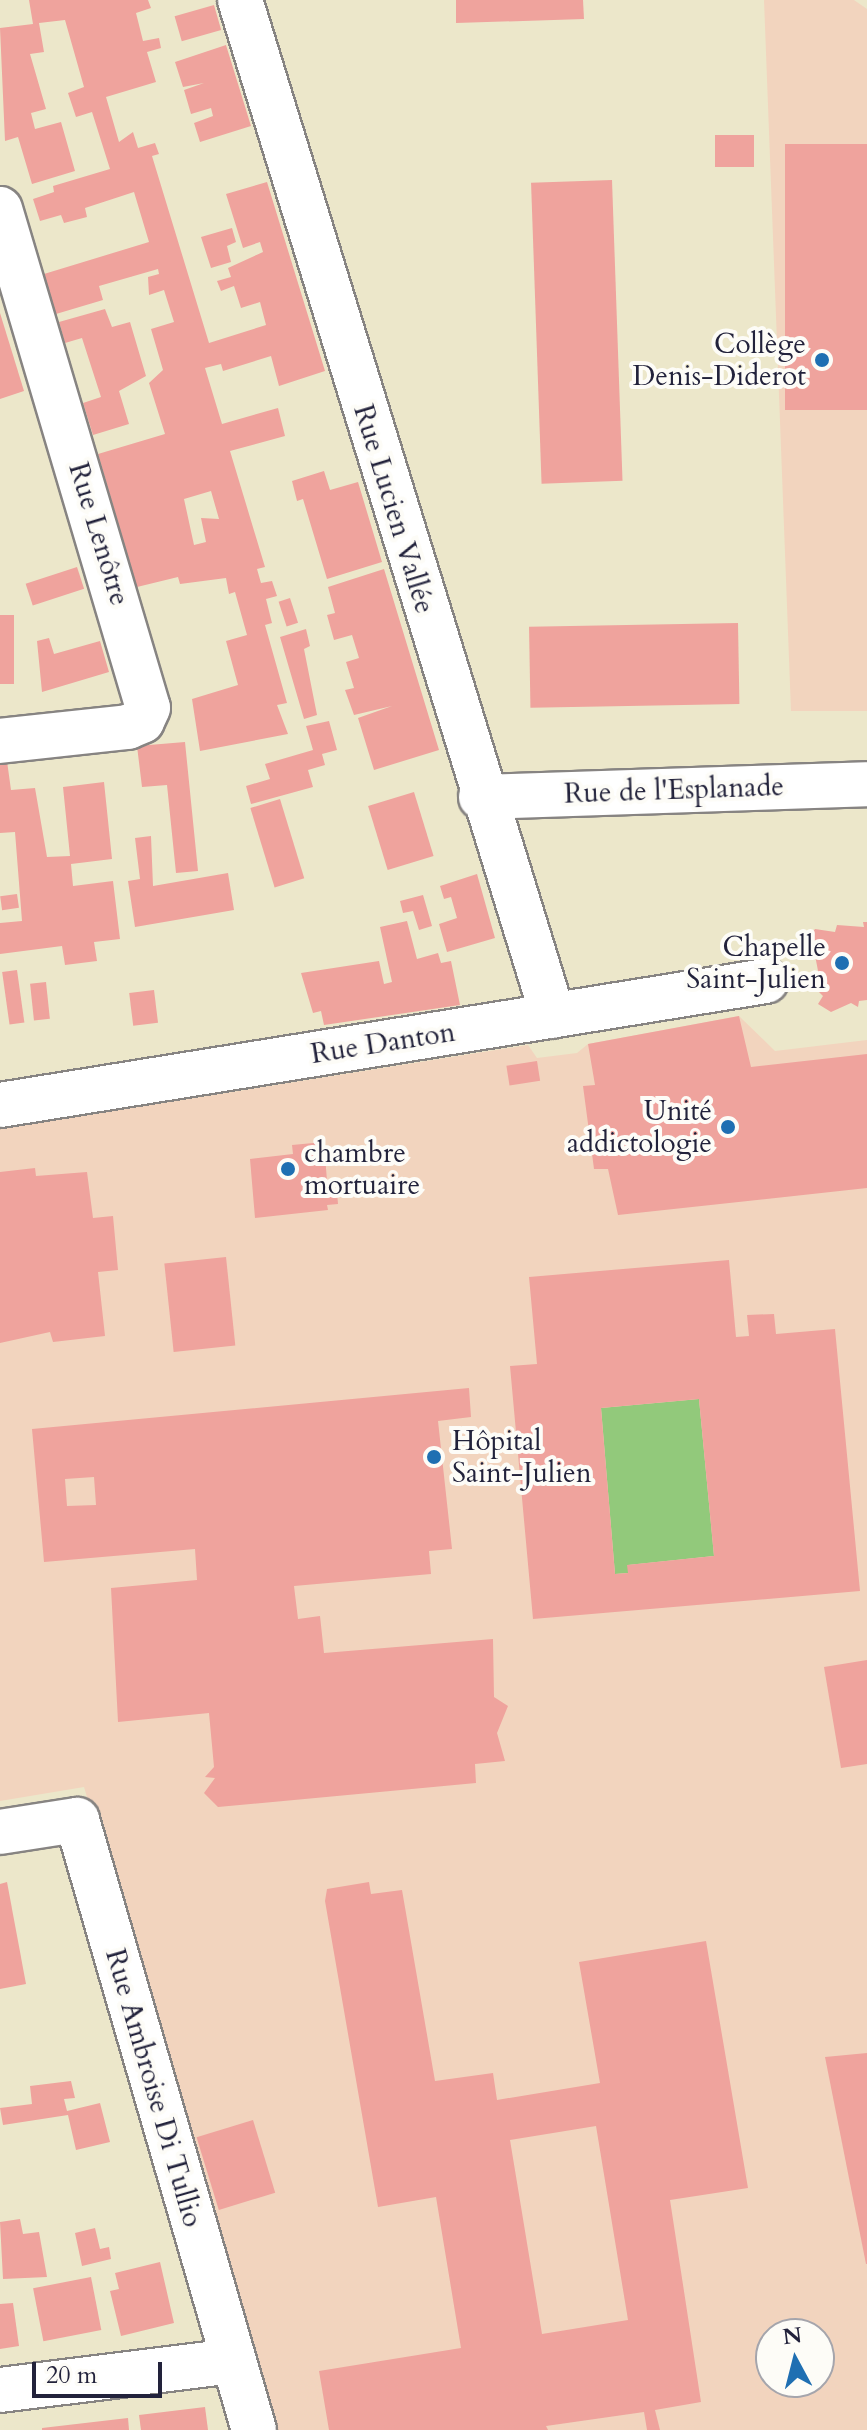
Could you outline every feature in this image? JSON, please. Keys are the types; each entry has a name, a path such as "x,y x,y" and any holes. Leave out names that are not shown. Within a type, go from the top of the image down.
{"street":[{"name":"Rue Lucien Vallée","path":"240,0 481,797 553,1016"},
{"name":"Rue Lenôtre","path":"0,209 148,708 142,721 128,727 0,741"},
{"name":"Rue de l'Esplanade","path":"481,797 867,784"},
{"name":"Rue Danton","path":"0,1105 766,981"},
{"name":"Rue Ambroise Di Tullio","path":"0,1832 77,1820 254,2430"},
{"path":"0,2390 233,2361"}],"shaded area":[{"name":"Collège Denis-Diderot","path":"764,0 854,0 867,9 867,711 791,711"},
{"name":"Hôpital Saint-Julien","path":"739,1016 775,1051 867,1040 867,2430 276,2430 84,1787 0,1801 0,1129 528,1045 537,1058 577,1053 588,1044"}],"green space":[{"path":"699,1399 714,1556 628,1565 628,1573 615,1574 601,1408"}],"building":[{"path":"29,0 148,0 151,8 136,13 143,41 159,38 161,48 147,52 156,82 106,97 119,142 133,132 138,148 155,143 159,154 152,156 209,343 266,325 260,302 241,308 234,286 221,291 217,281 231,277 228,268 263,252 260,242 243,248 226,194 267,182 325,371 279,386 271,356 223,371 221,364 205,368 222,424 278,408 285,436 230,451 265,567 257,569 261,583 272,581 277,596 266,599 272,623 265,625 287,703 277,705 288,734 200,751 192,699 238,685 226,641 247,635 235,592 229,594 226,578 180,584 178,577 137,587 98,454 165,434 149,383 163,370 151,329 174,322 164,290 149,295 148,277 159,274 158,269 99,286 103,300 56,314 44,274 149,242 134,192 85,208 87,217 64,223 61,215 40,221 33,199 54,192 53,186 110,169 92,112 76,117 68,93 84,87 65,20 39,23 44,52 30,54 46,109 31,113 35,129 61,122 75,171 32,184 18,137 5,141 0,28 33,24","holes":["211,491 219,519 201,518 206,542 194,545 184,499"]},
{"path":"456,0 583,0 584,19 456,23"},
{"path":"214,5 221,30 182,41 175,16"},
{"path":"226,45 251,126 200,142 194,123 213,116 211,108 191,114 184,90 204,83 183,87 175,62"},
{"path":"715,135 754,135 754,167 715,167"},
{"path":"785,144 867,144 867,410 785,410"},
{"path":"612,180 623,481 542,484 531,183"},
{"path":"232,228 236,242 227,246 231,262 211,268 201,237"},
{"path":"105,309 112,327 130,322 146,376 119,391 129,424 93,435 83,403 101,397 82,338 65,343 59,322"},
{"path":"0,313 24,391 0,399"},
{"path":"324,471 330,490 358,482 382,562 327,579 303,499 297,501 292,481"},
{"path":"77,567 84,589 33,606 26,584"},
{"path":"384,569 439,750 374,770 358,718 392,706 354,715 345,690 354,688 346,662 359,658 352,635 334,640 327,615 335,613 328,587"},
{"path":"290,598 298,623 287,626 279,602"},
{"path":"0,615 14,615 14,684 0,684"},
{"path":"738,623 739,704 530,708 529,627"},
{"path":"306,629 310,646 304,649 317,715 304,719 280,637"},
{"path":"49,638 54,654 100,641 109,672 42,692 37,641"},
{"path":"329,721 337,750 322,754 325,765 308,770 313,787 251,804 246,786 270,779 265,764 313,750 306,726"},
{"path":"185,742 198,871 176,873 167,785 142,787 137,746"},
{"path":"7,761 11,790 35,788 47,857 70,856 63,787 104,782 112,859 71,864 73,886 113,881 120,939 94,942 97,961 65,965 62,946 0,954 0,923 22,921 15,832 0,833 0,762"},
{"path":"414,792 434,856 388,870 368,806"},
{"path":"280,799 304,878 275,887 250,808"},
{"path":"151,836 153,886 228,873 234,910 135,927 128,881 140,879 135,838"},
{"path":"477,874 495,938 447,952 439,924 457,918 451,897 444,899 440,886"},
{"path":"17,894 19,908 2,910 0,896"},
{"path":"423,895 432,926 419,930 413,911 403,913 400,901"},
{"path":"407,921 417,959 438,953 441,963 451,961 460,1005 324,1025 321,1011 313,1013 301,973 379,961 384,984 392,982 380,927"},
{"name":"Chapelle Saint-Julien","path":"863,922 867,922 867,1000 859,1001 858,1007 851,1003 831,1012 818,1004 823,996 812,985 819,976 814,950 805,943 815,929 835,932 837,925 864,927"},
{"path":"17,970 24,1022 10,1025 2,972"},
{"path":"46,982 50,1019 34,1020 30,984"},
{"path":"154,990 158,1023 133,1026 129,993"},
{"name":"Unité addictologie","path":"739,1016 751,1067 867,1054 867,1188 618,1215 608,1169 594,1169 583,1086 595,1085 588,1044"},
{"path":"537,1061 540,1081 510,1086 506,1066"},
{"name":"chambre mortuaire","path":"324,1142 327,1181 336,1180 338,1204 327,1205 328,1210 255,1218 250,1159 293,1154 292,1145"},
{"path":"35,1168 36,1176 87,1172 93,1218 113,1216 118,1270 98,1272 105,1336 53,1342 50,1332 0,1343 0,1172"},
{"path":"226,1257 235,1346 174,1352 164,1263"},
{"path":"729,1260 736,1337 749,1336 747,1315 774,1314 776,1334 835,1329 860,1591 533,1619 510,1366 537,1364 529,1277","holes":["699,1399 714,1556 627,1565 628,1573 615,1574 601,1408"]},
{"path":"469,1388 471,1417 438,1421 452,1549 429,1551 431,1574 294,1586 298,1619 320,1616 324,1653 493,1639 494,1697 508,1706 497,1733 505,1761 475,1764 476,1783 218,1807 204,1793 215,1778 205,1777 214,1767 209,1713 118,1722 111,1588 197,1580 195,1549 44,1562 32,1429","holes":["94,1477 96,1505 67,1506 65,1479"]},
{"path":"867,1660 867,1764 841,1768 824,1667"},
{"path":"7,1882 26,1984 0,1989 0,1884"},
{"path":"369,1882 371,1894 402,1890 435,2081 493,2073 497,2100 600,2083 579,1962 706,1941 748,2188 670,2200 701,2402 655,2410 660,2430 647,2430 644,2412 546,2426 548,2430 329,2430 319,2371 461,2348 436,2197 378,2207 325,1901 327,1889","holes":["596,2126 628,2320 542,2334 510,2140"]},
{"path":"867,2053 867,2264 866,2264 825,2057"},
{"path":"71,2081 75,2098 64,2099 67,2111 100,2103 110,2142 76,2150 68,2115 3,2125 0,2108 32,2104 30,2086"},
{"path":"253,2120 275,2193 219,2210 197,2137"},
{"path":"20,2219 23,2234 39,2232 47,2277 3,2279 0,2222"},
{"path":"95,2228 100,2249 109,2247 111,2259 82,2266 75,2233"},
{"path":"160,2262 174,2323 121,2336 110,2291 119,2289 115,2273"},
{"path":"91,2277 101,2330 43,2341 33,2288"},
{"path":"13,2303 19,2346 0,2349 0,2304"},
{"path":"205,2407 208,2430 141,2430 139,2415"},
{"path":"128,2418 129,2430 42,2430 42,2428"}],"place":[{"name":"Collège Denis-Diderot","path":"822,360"},
{"name":"Chapelle Saint-Julien","path":"842,963"},
{"name":"Unité addictologie","path":"728,1127"},
{"name":"chambre mortuaire","path":"288,1169"},
{"name":"Hôpital Saint-Julien","path":"434,1457"}]}
